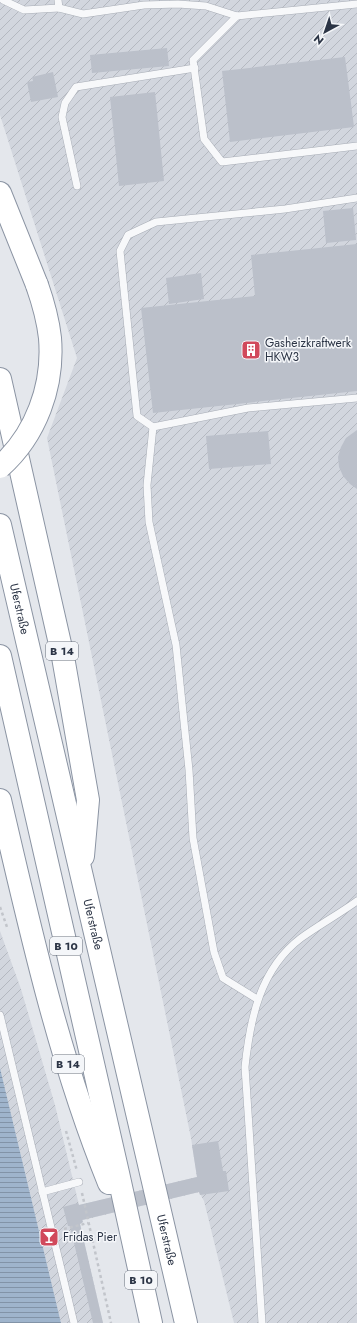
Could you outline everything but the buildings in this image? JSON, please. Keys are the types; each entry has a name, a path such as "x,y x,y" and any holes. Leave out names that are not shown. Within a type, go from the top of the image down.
{"highway":[{"path":"0,193 44,306 50,336 51,351 47,384 34,424 10,457 0,467"},
{"name":"B 14","path":"0,380 63,657 88,800 81,875"},
{"name":"Uferstraße","path":"0,525 186,1323"},
{"name":"B 10","path":"0,656 115,1158 131,1237 151,1323"},
{"name":"B 14","path":"0,800 45,992 85,1118 104,1171 131,1237"}],"lane":[{"path":"3,0 8,4 24,10 59,8 83,14 144,5 178,4 206,6 237,16 357,4"},
{"path":"58,0 59,8"},
{"path":"237,16 193,60 204,139 222,162 357,146"},
{"path":"77,186 62,117 65,103 76,87 195,68"},
{"path":"357,198 285,209 156,222 128,235 120,251 137,416 153,427 248,408 357,398"},
{"path":"153,427 147,485 149,522 176,645 189,770 193,838 214,952 223,978 257,999"},
{"path":"262,1323 245,1067 248,1036 257,999 275,963 300,939 357,901"},
{"path":"0,1015 74,1323"},
{"path":"42,1192 79,1182"}],"path":[{"path":"0,907 8,928"},
{"path":"66,1129 111,1323"},
{"path":"80,1225 88,1223"}],"shaded area":[{"path":"0,0 357,0 357,1323 234,1323 204,1201 199,1192 83,1220 80,1224 103,1323 61,1323 0,1068 0,931 21,989 55,1105 79,1205 197,1177 191,1138 47,438 77,358 0,115"}],"water":[{"path":"0,1068 61,1323 0,1323"}],"place":[{"name":"Gasheizkraftwerk HKW3","path":"251,350"},
{"name":"Fridas Pier","path":"49,1237"}]}
